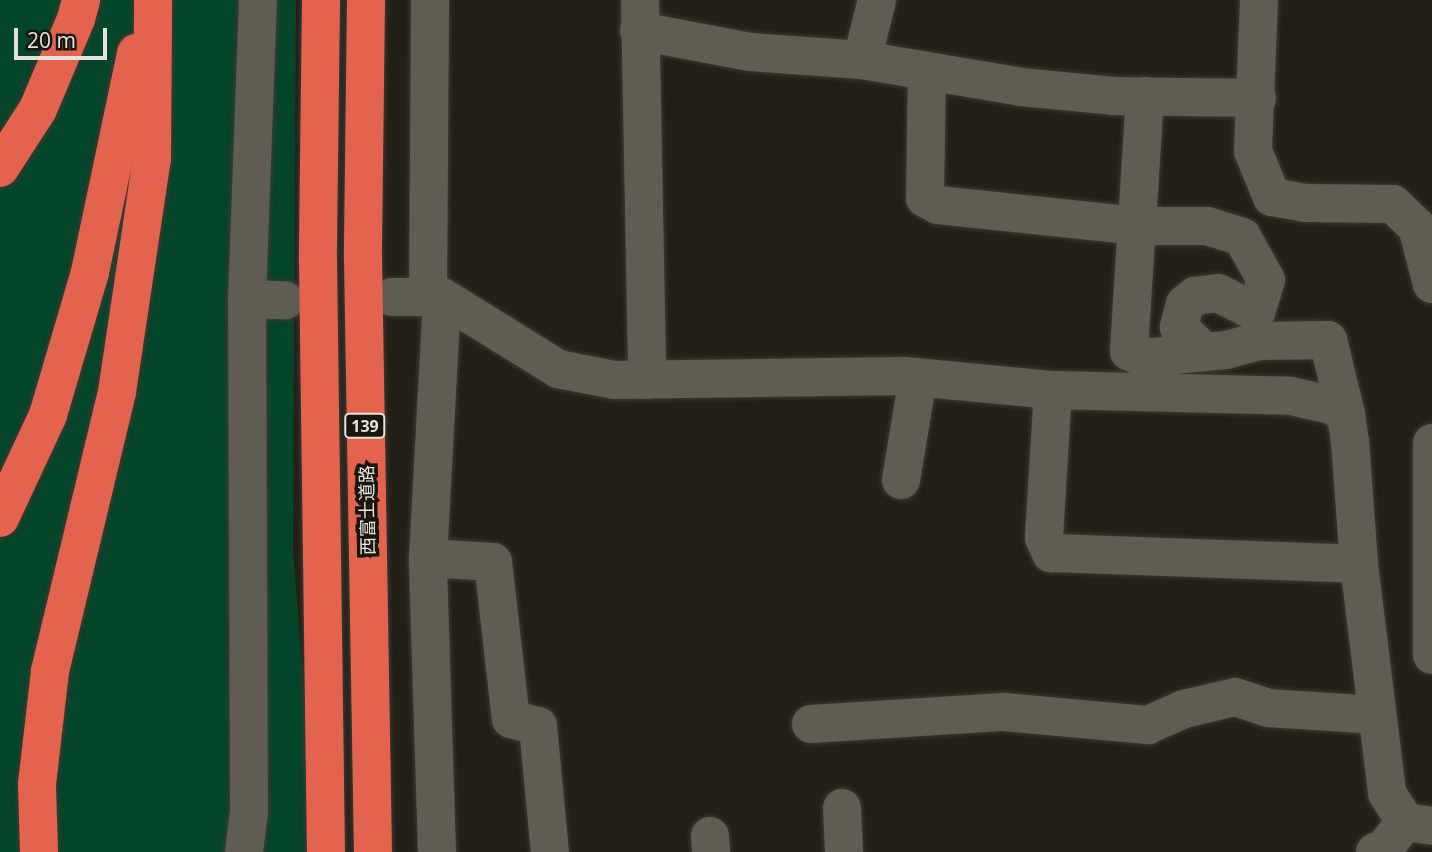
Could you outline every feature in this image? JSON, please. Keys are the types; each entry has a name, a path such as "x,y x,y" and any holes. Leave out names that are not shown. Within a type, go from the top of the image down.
{"highway":[{"path":"0,168 38,109 76,19 81,0"},
{"path":"0,518 48,415 90,272 148,0"},
{"path":"39,852 37,784 50,671 117,392 152,159 153,0"},
{"name":"139","path":"321,0 318,260 327,852"},
{"name":"西富士道路","path":"366,0 363,258 373,852"}],"street":[{"path":"244,852 248,813 266,299 258,0"},
{"path":"430,0 421,297 437,852"},
{"path":"862,60 877,0"},
{"path":"1259,0 1253,151 1272,197 1305,203 1393,204 1417,227 1432,284"},
{"path":"647,380 639,15 750,51 862,60 1021,87 1145,96 1256,98"},
{"path":"926,71 925,198 938,205 1137,226 1207,226 1242,237 1266,281 1258,327"},
{"path":"1145,96 1129,351 1143,358 1204,352 1258,327"},
{"path":"1204,352 1179,327 1185,304 1195,296 1218,293 1258,327 1328,340 1346,414 1359,564 1387,793 1419,824 1383,850 1375,852"},
{"path":"421,297 558,369 614,380 918,377 1054,390 1290,396 1331,405 1346,414"},
{"path":"901,480 918,377"},
{"path":"1054,390 1044,538 1051,553 1359,564"},
{"path":"1432,443 1432,655"},
{"path":"428,558 493,562 511,719 538,726 550,852"},
{"path":"811,724 1004,712 1148,725 1184,709 1235,697 1268,708 1376,715"},
{"path":"842,808 844,852"}],"green space":[{"path":"0,0 296,0 293,550 306,718 306,852 0,852"}]}
